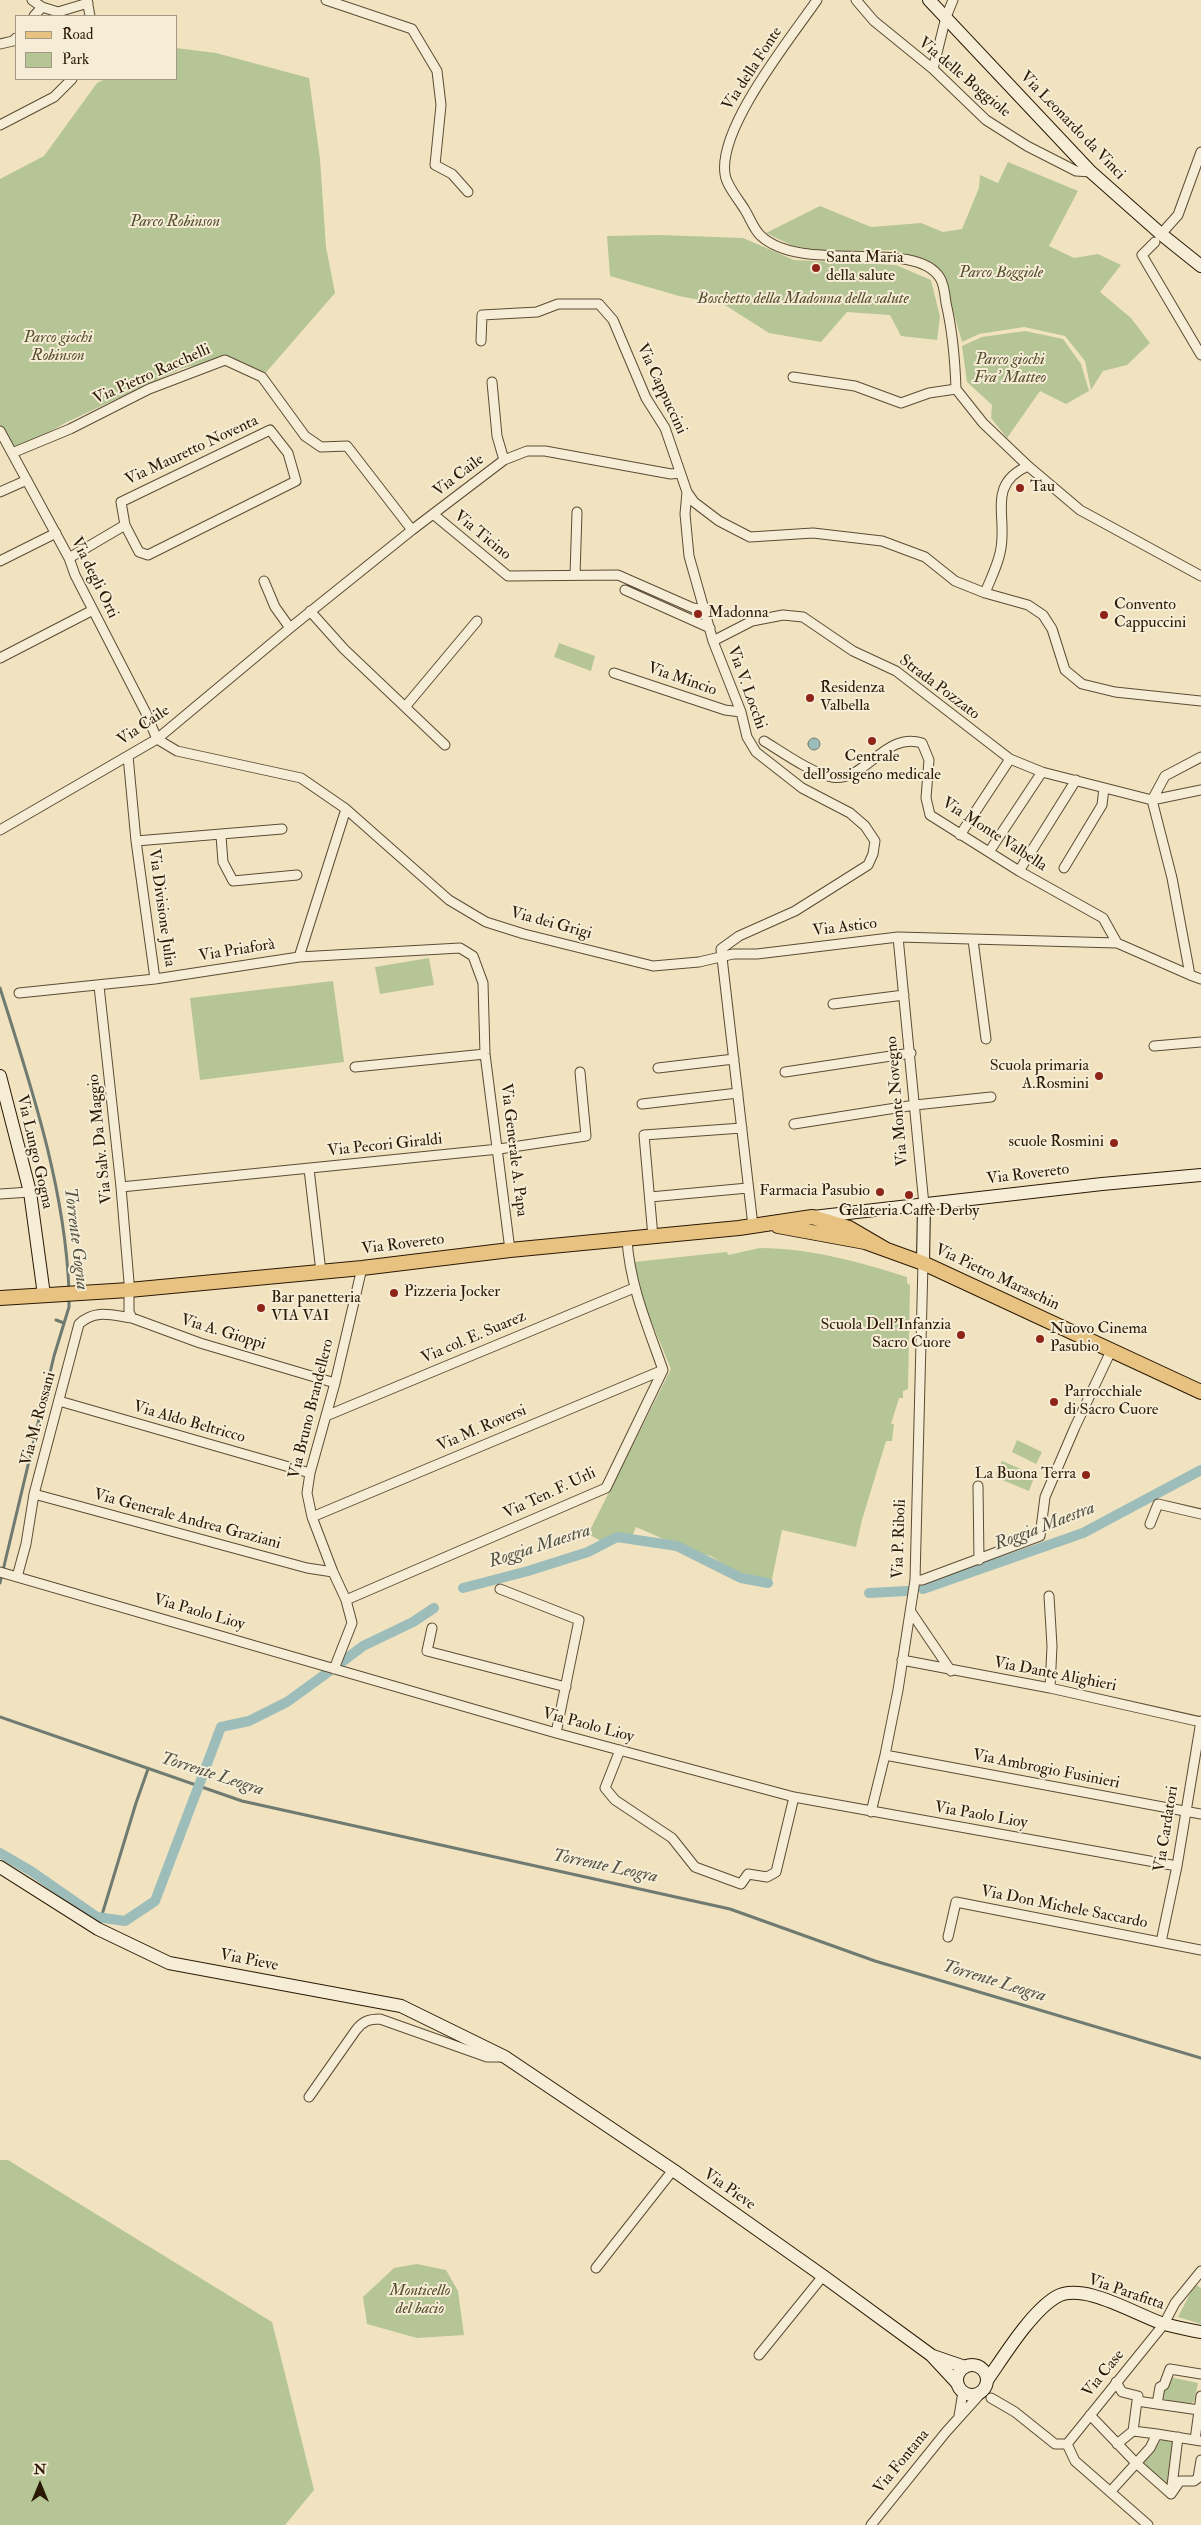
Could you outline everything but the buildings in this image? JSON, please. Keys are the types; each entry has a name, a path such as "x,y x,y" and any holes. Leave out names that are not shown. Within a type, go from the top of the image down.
{"main road":[{"name":"Via Pietro Maraschin","path":"807,1222 836,1223 853,1219 885,1249"},
{"name":"Via Rovereto","path":"0,1298 128,1290 321,1272 510,1250 627,1240 759,1225 807,1222"},
{"name":"Via Pietro Maraschin","path":"807,1222 923,1263 1201,1392"}],"street":[{"path":"32,0 42,7 58,12 88,2 90,15"},
{"path":"326,0 412,29 436,71 441,105 435,165 452,174 468,192"},
{"name":"Via della Fonte","path":"817,0 741,114 726,147 725,175 760,235 780,249 812,255 897,256 923,264 939,277 954,339 956,389"},
{"name":"Via delle Boggiole","path":"856,0 874,21 933,69 986,120 1027,146 1076,171 1091,172"},
{"name":"Via Leonardo da Vinci","path":"929,0 1091,172 1158,238 1201,266"},
{"path":"933,69 946,18 953,0"},
{"path":"35,15 42,7"},
{"path":"0,44 15,39"},
{"path":"0,125 54,97 71,80"},
{"path":"1201,152 1178,215 1142,255 1201,355"},
{"name":"Via Cappuccini","path":"480,341 482,315 537,312 558,304 599,304 613,320 646,398 665,428 687,492 694,502 719,521 750,537 813,533 882,541 925,557 955,581 985,593 1028,605 1043,615 1055,637 1065,670 1082,684 1115,692 1201,701"},
{"name":"Via Pietro Racchelli","path":"12,453 70,429 149,389 225,360 262,377 305,436 321,447 347,446 412,530"},
{"path":"793,377 854,386 901,403 929,393 956,389 983,423 1028,466 1080,510 1201,576"},
{"name":"Via Caile","path":"492,382 497,436 504,460"},
{"name":"Via Mauretto Noventa","path":"270,430 288,453 296,480 148,555 139,552 125,524 121,502 270,430"},
{"name":"Via degli Orti","path":"0,431 69,558 75,575 157,740"},
{"name":"Via Caile","path":"0,830 157,740 310,611 504,460 528,452 546,451 671,474 680,473"},
{"path":"985,593 1001,553 1002,488 1014,472 1028,466"},
{"path":"0,492 27,480"},
{"name":"Via V. Locchi","path":"687,492 685,514 689,556 713,641 741,712 747,737 756,752 802,788 850,813 865,826 875,841 874,854 868,865 795,911 739,936 721,949 722,958"},
{"path":"575,575 576,512"},
{"name":"Via Ticino","path":"433,514 508,576 618,575 693,608 705,610"},
{"path":"69,558 125,524"},
{"path":"0,561 56,533"},
{"path":"264,581 274,606 290,628"},
{"path":"625,590 710,628"},
{"path":"0,658 93,610"},
{"path":"310,611 344,649 445,745"},
{"name":"Strada Pozzato","path":"713,641 752,621 783,615 803,617 853,651 896,671 1010,759 1042,772 1152,800"},
{"path":"405,707 477,621"},
{"name":"Via Mincio","path":"614,673 725,710 741,712"},
{"name":"Via dei Grigi","path":"157,740 177,751 301,778 346,809 450,900 486,922 524,934 653,966 722,958"},
{"name":"Via Monte Valbella","path":"764,741 797,762 833,777 850,774 893,745 912,740 922,743 929,760 926,798 930,816 1019,871 1103,918 1117,943"},
{"name":"Via Divisione Julia","path":"128,756 136,842 155,979"},
{"path":"1190,975 1172,878 1152,800 1165,776 1201,757"},
{"path":"960,835 1010,759"},
{"path":"989,852 1042,772"},
{"path":"1019,871 1076,780"},
{"path":"1064,868 1102,805 1104,788"},
{"path":"1152,800 1201,790"},
{"path":"299,957 346,809"},
{"name":"Via Divisione Julia","path":"136,842 221,836 282,829"},
{"path":"221,836 223,862 233,881 297,875"},
{"name":"Via Astico","path":"722,958 733,954 756,954 898,937 1117,943 1201,979"},
{"name":"Via Monte Novegno","path":"898,937 911,1053 924,1205 923,1263"},
{"path":"973,940 986,1038"},
{"name":"Via Priaforà","path":"19,992 99,986 155,979 299,957 460,948"},
{"name":"Via Generale A. Papa","path":"460,948 473,956 483,983 485,1054 499,1149 510,1250"},
{"path":"722,958 748,1188 759,1225"},
{"name":"Via Salv. Da Maggio","path":"99,986 122,1187 128,1290"},
{"path":"833,1004 904,995"},
{"path":"1154,1046 1201,1042"},
{"path":"784,1072 911,1053"},
{"path":"355,1067 485,1054"},
{"path":"658,1068 734,1059"},
{"name":"Via Pecori Giraldi","path":"122,1187 499,1149 586,1136 580,1072"},
{"name":"Via Lungo Gogna","path":"0,1076 30,1192 44,1295"},
{"path":"642,1104 738,1093"},
{"path":"794,1124 915,1105 991,1097"},
{"path":"653,1237 644,1135 742,1128"},
{"path":"309,1169 321,1272"},
{"name":"Via Rovereto","path":"807,1222 853,1219 924,1205 1102,1184 1201,1175"},
{"path":"650,1197 748,1188"},
{"path":"0,1194 30,1192"},
{"path":"627,1240 629,1265 634,1288 663,1370"},
{"name":"Via P. Riboli","path":"871,1812 885,1755 915,1580 923,1263"},
{"name":"Via Bruno Brandellero","path":"334,1669 352,1623 346,1600 312,1517 307,1492 310,1473 335,1383 362,1268"},
{"name":"Via col. E. Suarez","path":"326,1416 634,1288"},
{"path":"128,1290 129,1312 132,1318"},
{"name":"Via M. Rossani","path":"9,1575 26,1544 34,1494 60,1401 78,1324 87,1316 98,1312 132,1318"},
{"name":"Via A. Gioppi","path":"132,1318 192,1340 335,1383"},
{"path":"915,1580 922,1580 979,1560 1040,1536 1045,1497 1111,1350"},
{"name":"Via M. Roversi","path":"312,1517 663,1370"},
{"name":"Via Ten. F. Urli","path":"346,1600 606,1488 663,1370"},
{"name":"Via Aldo Beltricco","path":"60,1401 310,1473"},
{"path":"978,1486 979,1560"},
{"name":"Via Generale Andrea Graziani","path":"34,1494 307,1568 333,1572"},
{"path":"1150,1524 1158,1504 1201,1514"},
{"name":"Via Paolo Lioy","path":"9,1575 556,1734 794,1796 871,1812 1178,1866"},
{"path":"500,1589 579,1620 556,1734"},
{"path":"1049,1596 1052,1646 1050,1688"},
{"path":"911,1612 951,1671"},
{"path":"432,1628 427,1651 566,1687"},
{"name":"Via Dante Alighieri","path":"902,1660 951,1671 1050,1688 1201,1721"},
{"name":"Via Cardatori","path":"1162,1942 1178,1866 1185,1811 1201,1721"},
{"path":"620,1750 605,1788 615,1800 672,1838 695,1867 742,1884 748,1874 767,1877 776,1872 794,1796"},
{"name":"Via Ambrogio Fusinieri","path":"885,1755 1201,1814"},
{"name":"Via Pieve","path":"0,1867 98,1929 169,1963 401,2006 505,2058 672,2170 931,2355 960,2388"},
{"name":"Via Don Michele Saccardo","path":"948,1937 956,1902 1201,1950"},
{"name":"Via Pieve","path":"309,2097 362,2022 371,2019 380,2019 487,2057 505,2058"},
{"path":"596,2268 672,2170"},
{"name":"Via Case","path":"1067,2444 1164,2324 1175,2303 1201,2271"},
{"path":"759,2355 822,2276"},
{"name":"Via Parafitta","path":"988,2379 1004,2353 1054,2298 1068,2293 1087,2294 1164,2324 1201,2332"},
{"name":"Via Parafitta","path":"971,2366 1004,2353"},
{"name":"Via Pieve","path":"931,2355 971,2366"},
{"path":"987,2395 988,2379 984,2371 971,2366 959,2373 960,2388 973,2396 987,2395 1015,2412 1055,2444 1067,2444 1075,2461 1148,2525"},
{"path":"1157,2404 1160,2387 1164,2385 1170,2369 1201,2374"},
{"path":"1116,2382 1122,2392 1138,2396 1133,2431 1117,2444"},
{"name":"Via Fontana","path":"958,2419 962,2410 960,2388"},
{"name":"Via Fontana","path":"871,2525 958,2419 987,2395"},
{"path":"1133,2431 1198,2440 1201,2396"},
{"path":"1137,2401 1199,2410"},
{"path":"1090,2415 1136,2463 1171,2494"},
{"path":"1110,2492 1150,2448 1157,2434"},
{"path":"1171,2494 1178,2437"},
{"path":"1171,2494 1180,2481 1194,2481 1198,2478 1201,2460"}],"green space":[{"name":"Parco Robinson","path":"178,48 216,53 309,78 320,159 326,247 335,293 262,377 225,360 183,368 67,422 12,453 0,431 0,179 44,156 97,83 103,80 178,80"},
{"name":"Parco Boggiole","path":"1008,162 1078,191 1049,246 1074,258 1098,254 1121,265 1100,292 1131,318 1150,343 1127,365 1103,371 1091,390 1085,361 1065,336 1024,327 979,334 962,342 942,272 923,259 894,250 817,251 791,245 766,233 820,206 871,227 921,223 943,232 962,229 979,188 980,175 998,183"},
{"name":"Boschetto della Madonna della salute","path":"659,235 743,238 794,260 896,265 931,280 940,317 937,340 901,336 890,315 847,312 821,342 769,333 725,305 679,296 610,276 607,236"},
{"name":"Parco giochi Fra' Matteo","path":"1025,331 1063,339 1081,364 1089,391 1066,404 1040,391 1007,438 991,418 992,405 967,382 962,346 982,337"},
{"path":"559,643 595,656 591,671 554,657"},
{"path":"429,958 434,985 380,994 375,967"},
{"path":"333,981 344,1062 200,1080 190,998"},
{"path":"760,1248 797,1250 853,1261 907,1277 907,1283 910,1285 908,1389 903,1391 903,1398 899,1398 891,1424 894,1424 892,1441 886,1441 862,1520 856,1547 782,1530 771,1584 736,1573 711,1556 693,1552 636,1527 632,1537 601,1541 588,1534 671,1369 635,1282 634,1262 727,1252 728,1255"},
{"path":"1017,1440 1042,1452 1036,1464 1012,1452"},
{"path":"1002,1461 1035,1475 1029,1491 995,1477"},
{"path":"0,2160 8,2160 272,2322 314,2490 285,2525 0,2525"},
{"name":"Monticello del bacio","path":"417,2264 446,2270 458,2291 464,2335 417,2338 367,2324 363,2297 394,2268"},
{"path":"1195,2284 1201,2288 1201,2324 1178,2317"},
{"path":"1170,2377 1198,2383 1194,2402 1191,2403 1190,2407 1169,2404 1166,2399 1161,2398"},
{"path":"1161,2440 1173,2442 1168,2485 1142,2463"}],"water":[{"path":"814,738 820,744 814,750 808,744"}],"waterway":[{"name":"Torrente Gogna","path":"0,988 45,1137 54,1175 66,1252 69,1291"},
{"name":"Torrente Gogna","path":"0,1583 54,1356 69,1307 69,1297"},
{"path":"56,1320 64,1323"},
{"name":"Roggia Maestra","path":"923,1589 1083,1533 1201,1470"},
{"name":"Roggia Maestra","path":"463,1588 528,1571 588,1552 617,1537 677,1546 741,1578 768,1583"},
{"name":"Roggia Maestra","path":"869,1593 907,1591"},
{"name":"Roggia Maestra","path":"338,1665 363,1646 413,1622 434,1608"},
{"name":"Roggia Maestra","path":"0,1853 31,1871 97,1917 125,1921 155,1901 221,1727 249,1721 287,1702 331,1670"},
{"name":"Torrente Leogra","path":"0,1717 242,1801 730,1909 875,1961 1201,2058"},
{"path":"101,1918 148,1769"}],"place":[{"name":"Santa Maria della salute","path":"816,268"},
{"name":"Tau","path":"1020,488"},
{"name":"Madonna","path":"698,614"},
{"name":"Convento Cappuccini","path":"1104,615"},
{"name":"Residenza Valbella","path":"810,698"},
{"name":"Centrale dell'ossigeno medicale","path":"872,741"},
{"name":"Scuola primaria A.Rosmini","path":"1099,1076"},
{"name":"scuole Rosmini","path":"1114,1143"},
{"name":"Farmacia Pasubio","path":"880,1192"},
{"name":"Gelateria Caffè Derby","path":"909,1195"},
{"name":"Pizzeria Jocker","path":"394,1293"},
{"name":"Bar panetteria VIA VAI","path":"261,1308"},
{"name":"Scuola Dell'Infanzia Sacro Cuore","path":"961,1335"},
{"name":"Nuovo Cinema Pasubio","path":"1040,1339"},
{"name":"Parrocchiale di Sacro Cuore","path":"1054,1402"},
{"name":"La Buona Terra","path":"1086,1475"}],"park label":[{"name":"Parco giochi Robinson","path":"58,348"}]}
